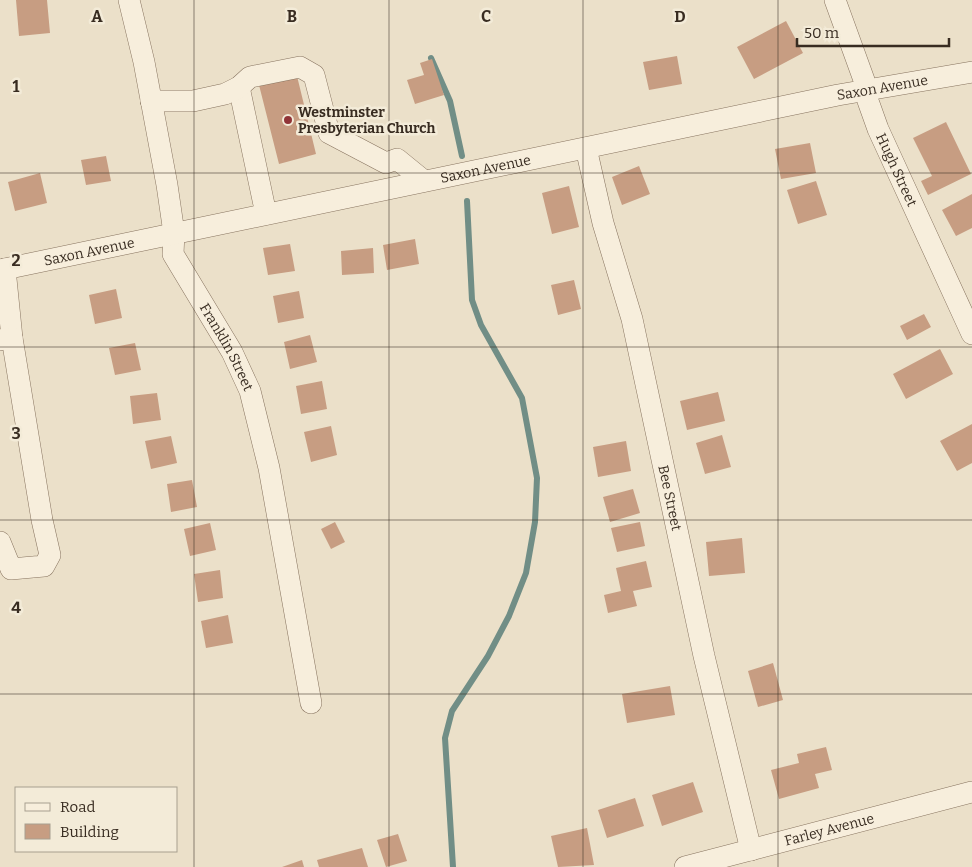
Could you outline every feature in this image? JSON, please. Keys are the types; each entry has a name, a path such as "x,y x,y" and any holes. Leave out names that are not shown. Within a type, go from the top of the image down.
{"street":[{"name":"Franklin Street","path":"129,0 167,184 174,233 173,254 232,352 250,391 269,468 311,703"},
{"name":"Hugh Street","path":"835,0 878,129 972,334"},
{"path":"151,101 193,101 225,94 239,88 250,77 300,67 314,75 329,133 386,163 397,159 424,181"},
{"name":"Saxon Avenue","path":"2,269 866,90 972,72"},
{"path":"239,88 266,214"},
{"name":"Bee Street","path":"586,148 603,223 632,319 704,656 751,850"},
{"path":"0,542 11,569 44,566 50,555 6,339 2,269"},
{"name":"Farley Avenue","path":"685,867 972,792"}],"building":[{"path":"16,0 47,0 50,33 19,36"},
{"path":"786,21 803,53 754,79 737,47"},
{"path":"677,56 682,84 649,90 643,62"},
{"path":"432,59 444,95 415,104 407,80 424,75 420,63"},
{"name":"Westminster Presbyterian Church","path":"297,76 316,154 279,164 259,85"},
{"path":"946,122 971,174 928,195 921,181 932,176 913,138"},
{"path":"810,143 816,173 781,179 775,149"},
{"path":"106,156 111,181 86,185 81,160"},
{"path":"639,166 650,194 622,205 612,177"},
{"path":"40,173 47,203 15,211 8,182"},
{"path":"816,181 827,215 798,224 787,190"},
{"path":"569,186 579,227 552,234 542,193"},
{"path":"972,194 972,228 956,236 942,210"},
{"path":"415,239 419,264 387,270 383,245"},
{"path":"290,244 295,271 268,275 263,248"},
{"path":"373,248 374,273 342,275 341,251"},
{"path":"574,280 581,309 558,315 551,285"},
{"path":"116,289 122,318 95,324 89,295"},
{"path":"299,291 304,318 278,323 273,296"},
{"path":"924,314 931,327 907,340 900,326"},
{"path":"310,335 317,362 290,369 284,342"},
{"path":"135,343 141,370 115,375 109,348"},
{"path":"940,349 953,374 906,399 893,374"},
{"path":"322,381 327,409 301,414 296,386"},
{"path":"718,392 725,421 687,430 680,401"},
{"path":"157,393 161,420 133,424 130,396"},
{"path":"972,424 972,463 957,471 940,441"},
{"path":"331,426 337,455 311,462 304,432"},
{"path":"722,435 731,467 705,474 696,443"},
{"path":"171,436 177,463 151,469 145,441"},
{"path":"626,441 631,471 598,477 593,447"},
{"path":"192,480 197,507 171,512 167,484"},
{"path":"633,489 640,513 610,522 603,497"},
{"path":"335,522 345,542 331,549 321,529"},
{"path":"640,522 645,546 617,552 611,528"},
{"path":"210,523 216,550 190,556 184,529"},
{"path":"742,538 745,573 709,576 706,542"},
{"path":"646,561 652,587 633,591 637,606 608,613 604,595 621,591 616,568"},
{"path":"220,570 223,598 198,602 194,574"},
{"path":"228,615 233,643 206,648 201,621"},
{"path":"773,663 783,700 758,707 748,671"},
{"path":"670,686 675,715 627,723 622,694"},
{"path":"826,747 832,770 815,774 819,788 779,799 771,770 799,763 797,754"},
{"path":"693,782 703,812 662,826 652,795"},
{"path":"635,798 644,826 607,838 598,810"},
{"path":"587,828 594,865 558,867 551,836"},
{"path":"398,834 407,861 386,867 377,840"},
{"path":"362,848 368,867 319,867 317,860"},
{"path":"302,860 304,867 282,867"}],"waterway":[{"path":"431,58 450,101 462,156"},
{"path":"453,867 445,738 452,711 488,656 509,616 526,573 535,522 537,478 522,398 481,325 472,300 467,201"}],"place":[{"name":"Westminster Presbyterian Church","path":"288,120"}]}
